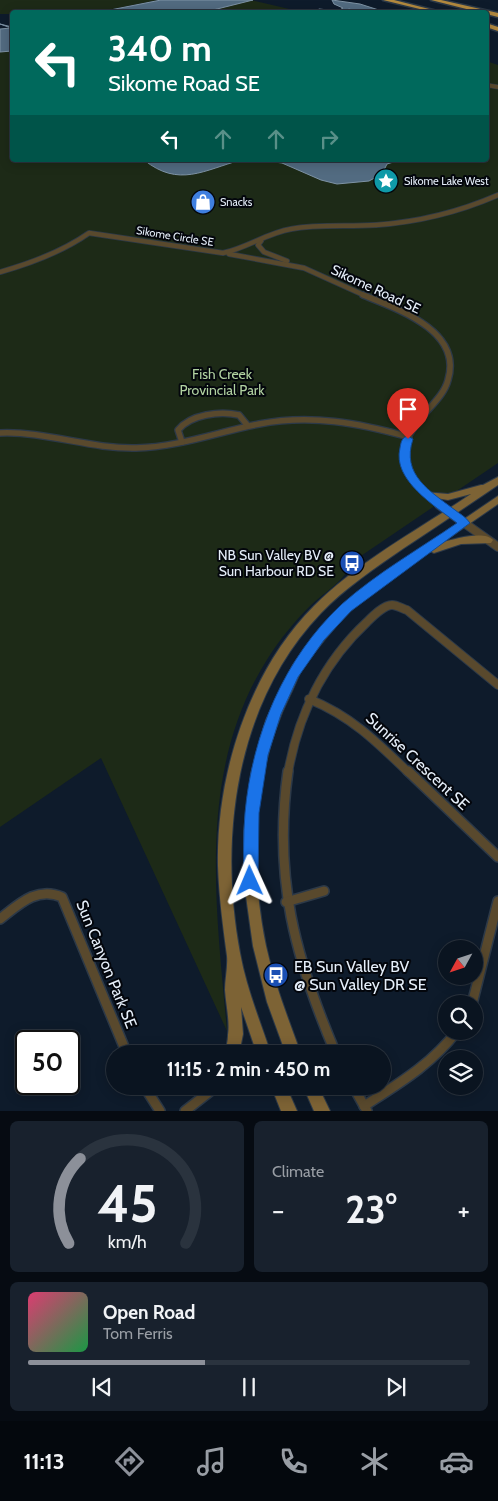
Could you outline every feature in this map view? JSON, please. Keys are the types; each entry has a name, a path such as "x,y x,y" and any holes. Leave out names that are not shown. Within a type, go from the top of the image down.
{"highway":[{"path":"386,0 429,10"},
{"path":"434,0 476,10"}],"main road":[{"path":"427,494 451,496 496,482"},
{"path":"261,1045 233,954 226,903 225,874 230,795 240,748 266,682 289,643 302,626 322,606 358,575 496,482"},
{"path":"290,1045 265,972 251,894 252,813 256,782 266,735 294,674 319,636 358,598 498,499"},
{"path":"419,554 461,540 488,540"},
{"path":"233,954 232,988 236,1034 234,1045"},
{"path":"282,1095 289,1111"},
{"path":"314,1095 322,1111"}],"street":[{"name":"Sikome Circle SE","path":"0,272 42,258 89,233 223,253 245,249 281,231 298,228 397,222 464,208 498,195"},
{"name":"Sikome Road SE","path":"262,240 258,246 262,251 415,319 432,330 444,345 451,364 449,380 409,437 404,452 405,464 412,480 427,494 498,547"},
{"name":"Sikome Road SE","path":"223,253 298,266"},
{"path":"182,442 178,432 183,424 221,413 237,414 248,426"},
{"path":"0,434 39,433 94,446 116,448 151,447 182,442 248,426 295,419 329,419 368,426 409,437"},
{"path":"332,1045 307,985 294,938 286,902 281,849 283,799 296,736 309,700 325,672 344,648 381,610 392,605 407,610 498,685"},
{"name":"Sunrise Crescent SE","path":"309,700 332,708 362,728 498,858"},
{"path":"286,902 324,891"},
{"name":"Sun Canyon Park SE","path":"0,919 37,894 48,892 62,897 122,1045"},
{"path":"474,995 498,902"},
{"path":"358,1095 365,1109 435,1057 451,1040"},
{"path":"150,1095 160,1111"},
{"path":"185,1111 205,1095"}],"green space":[{"path":"0,0 158,0 107,10 10,10 10,14 0,14"},
{"path":"251,0 294,10 215,10"},
{"name":"Fish Creek Provincial Park","path":"10,51 10,162 489,162 489,62 498,65 498,463 352,562 345,575 311,605 283,637 268,658 245,701 230,746 220,792 216,840 216,887 227,1031 101,758 0,827 0,52"}],"water":[{"path":"161,0 253,0 213,10 110,10"},
{"path":"332,0 360,4 379,10 340,10 343,8 334,4"},
{"path":"10,28 10,51 0,52 0,29"},
{"path":"147,162 235,162 203,172 180,175 157,168"},
{"path":"274,162 394,162 387,164 382,174 369,181 337,184 321,180 282,163"}],"place":[{"name":"Sikome Lake West","path":"386,181"},
{"name":"Snacks","path":"203,202"},
{"name":"NB Sun Valley BV @ Sun Harbour RD SE","path":"352,563"},
{"name":"EB Sun Valley BV @ Sun Valley DR SE","path":"276,975"}],"route":[{"path":"250,881 252,813 261,755 274,714 307,652 331,623 358,598 464,523 421,490 412,480 404,460 404,450 408,439"}]}
